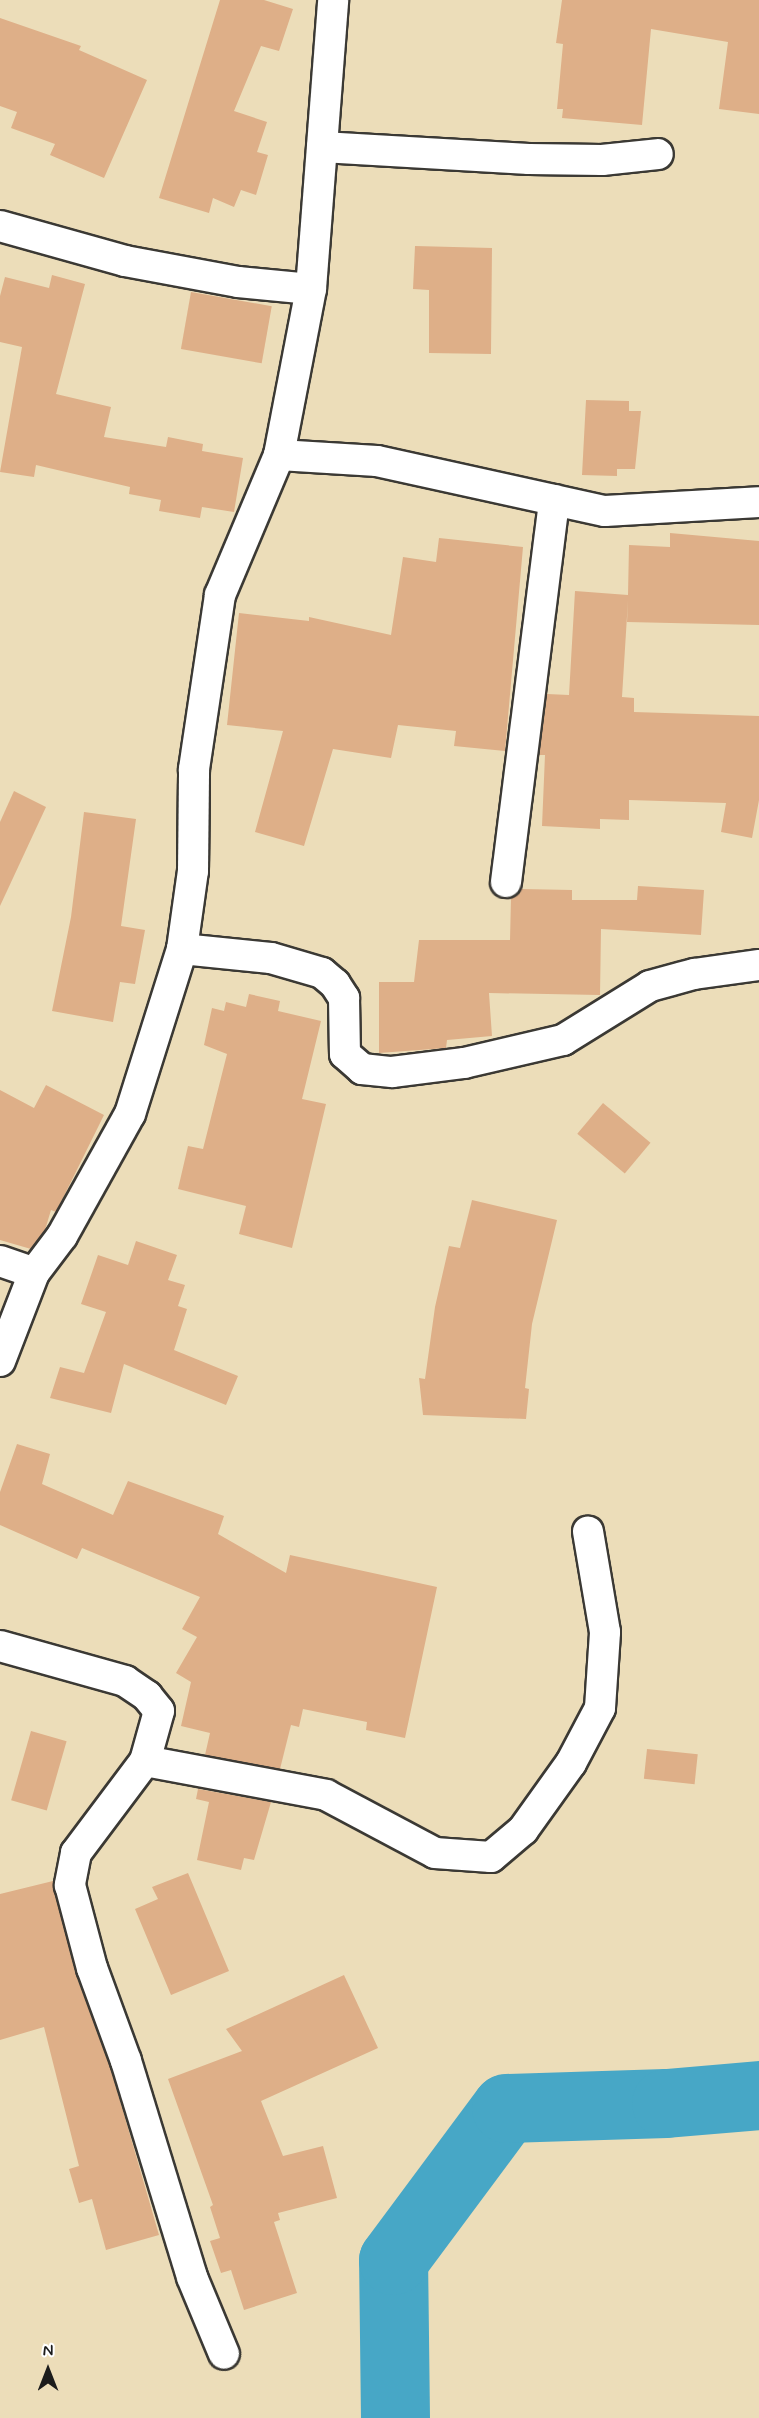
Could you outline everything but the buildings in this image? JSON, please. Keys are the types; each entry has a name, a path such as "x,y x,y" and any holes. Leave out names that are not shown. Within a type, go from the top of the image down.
{"street":[{"path":"0,1361 34,1273 62,1236 130,1114 182,949 193,871 194,769 220,595 279,455 311,289 333,0"},
{"path":"322,147 529,159 602,160 658,154"},
{"path":"0,226 125,261 238,282 311,289"},
{"path":"279,455 377,461 605,511 759,502"},
{"path":"506,882 554,500"},
{"path":"182,949 271,958 322,973 335,984 344,998 345,1054 362,1069 392,1072 464,1063 563,1040 650,986 694,974 759,965"},
{"path":"0,1261 34,1273"},
{"path":"145,1761 326,1795 435,1853 491,1857 523,1830 571,1763 600,1708 605,1632 588,1531"},
{"path":"0,1646 125,1681 147,1696 159,1711 145,1761 76,1853 70,1886 92,1968 126,2061 192,2277 224,2354"}],"waterway":[{"path":"395,2418 393,2260 506,2108 666,2103 759,2095"}]}
